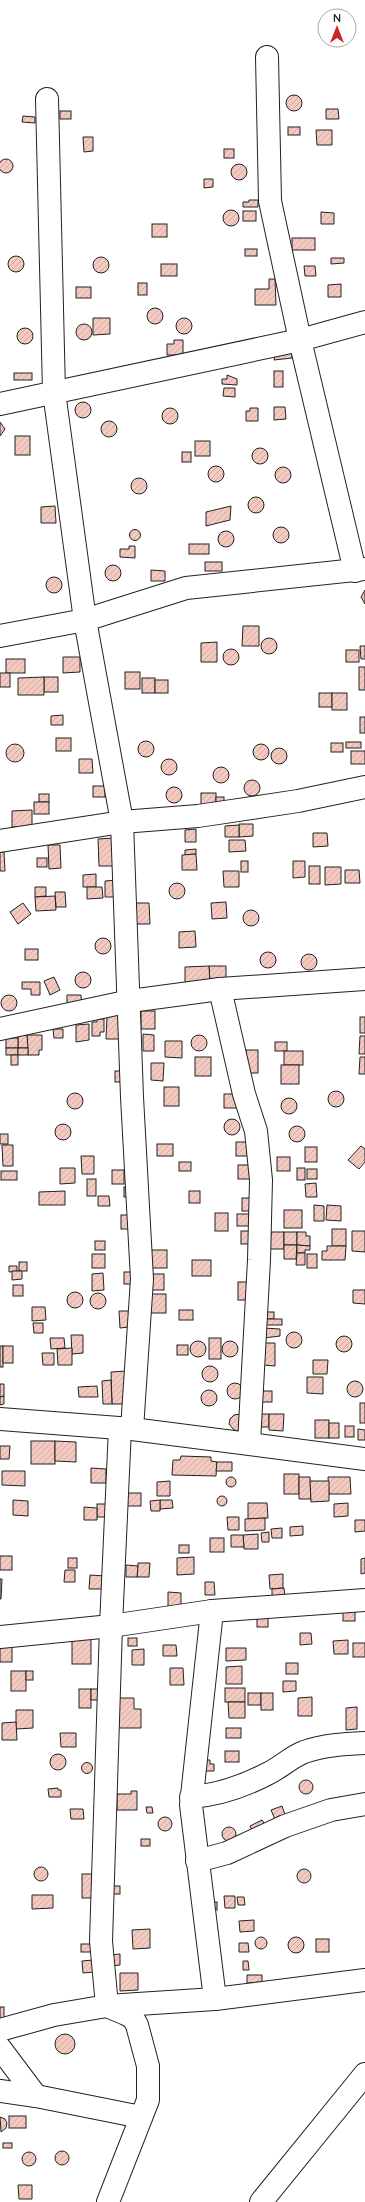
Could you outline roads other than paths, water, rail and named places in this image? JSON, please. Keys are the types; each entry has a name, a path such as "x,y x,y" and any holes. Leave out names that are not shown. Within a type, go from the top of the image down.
{"street":[{"path":"0,636 85,620 186,588 360,570 300,340 270,201 267,57"},
{"path":"47,99 54,392 85,620 122,822 130,1001 132,1097 142,1279 126,1429 111,1626 101,1941 107,2006"},
{"path":"0,404 300,340 365,322"},
{"path":"0,841 122,822 198,816 298,801 365,787"},
{"path":"0,1029 130,1001 220,989 365,979"},
{"path":"220,989 244,1094 256,1131 261,1180 259,1260 249,1443"},
{"path":"0,1419 126,1429 249,1443 365,1459"},
{"path":"0,1637 111,1626 212,1611 365,1600"},
{"path":"212,1611 191,1797 197,1861 215,1999"},
{"path":"191,1797 208,1795 232,1789 268,1774 305,1752 341,1744 365,1743"},
{"path":"197,1861 227,1853 285,1826 331,1810 365,1804"},
{"path":"0,2030 54,2015 107,2006 215,1999 365,1980"},
{"path":"107,2006 133,2018 137,2025 148,2066 148,2100 108,2202"},
{"path":"0,2048 36,2096"},
{"path":"261,2202 365,2074"},
{"path":"0,2091 36,2096 141,2117"}]}
